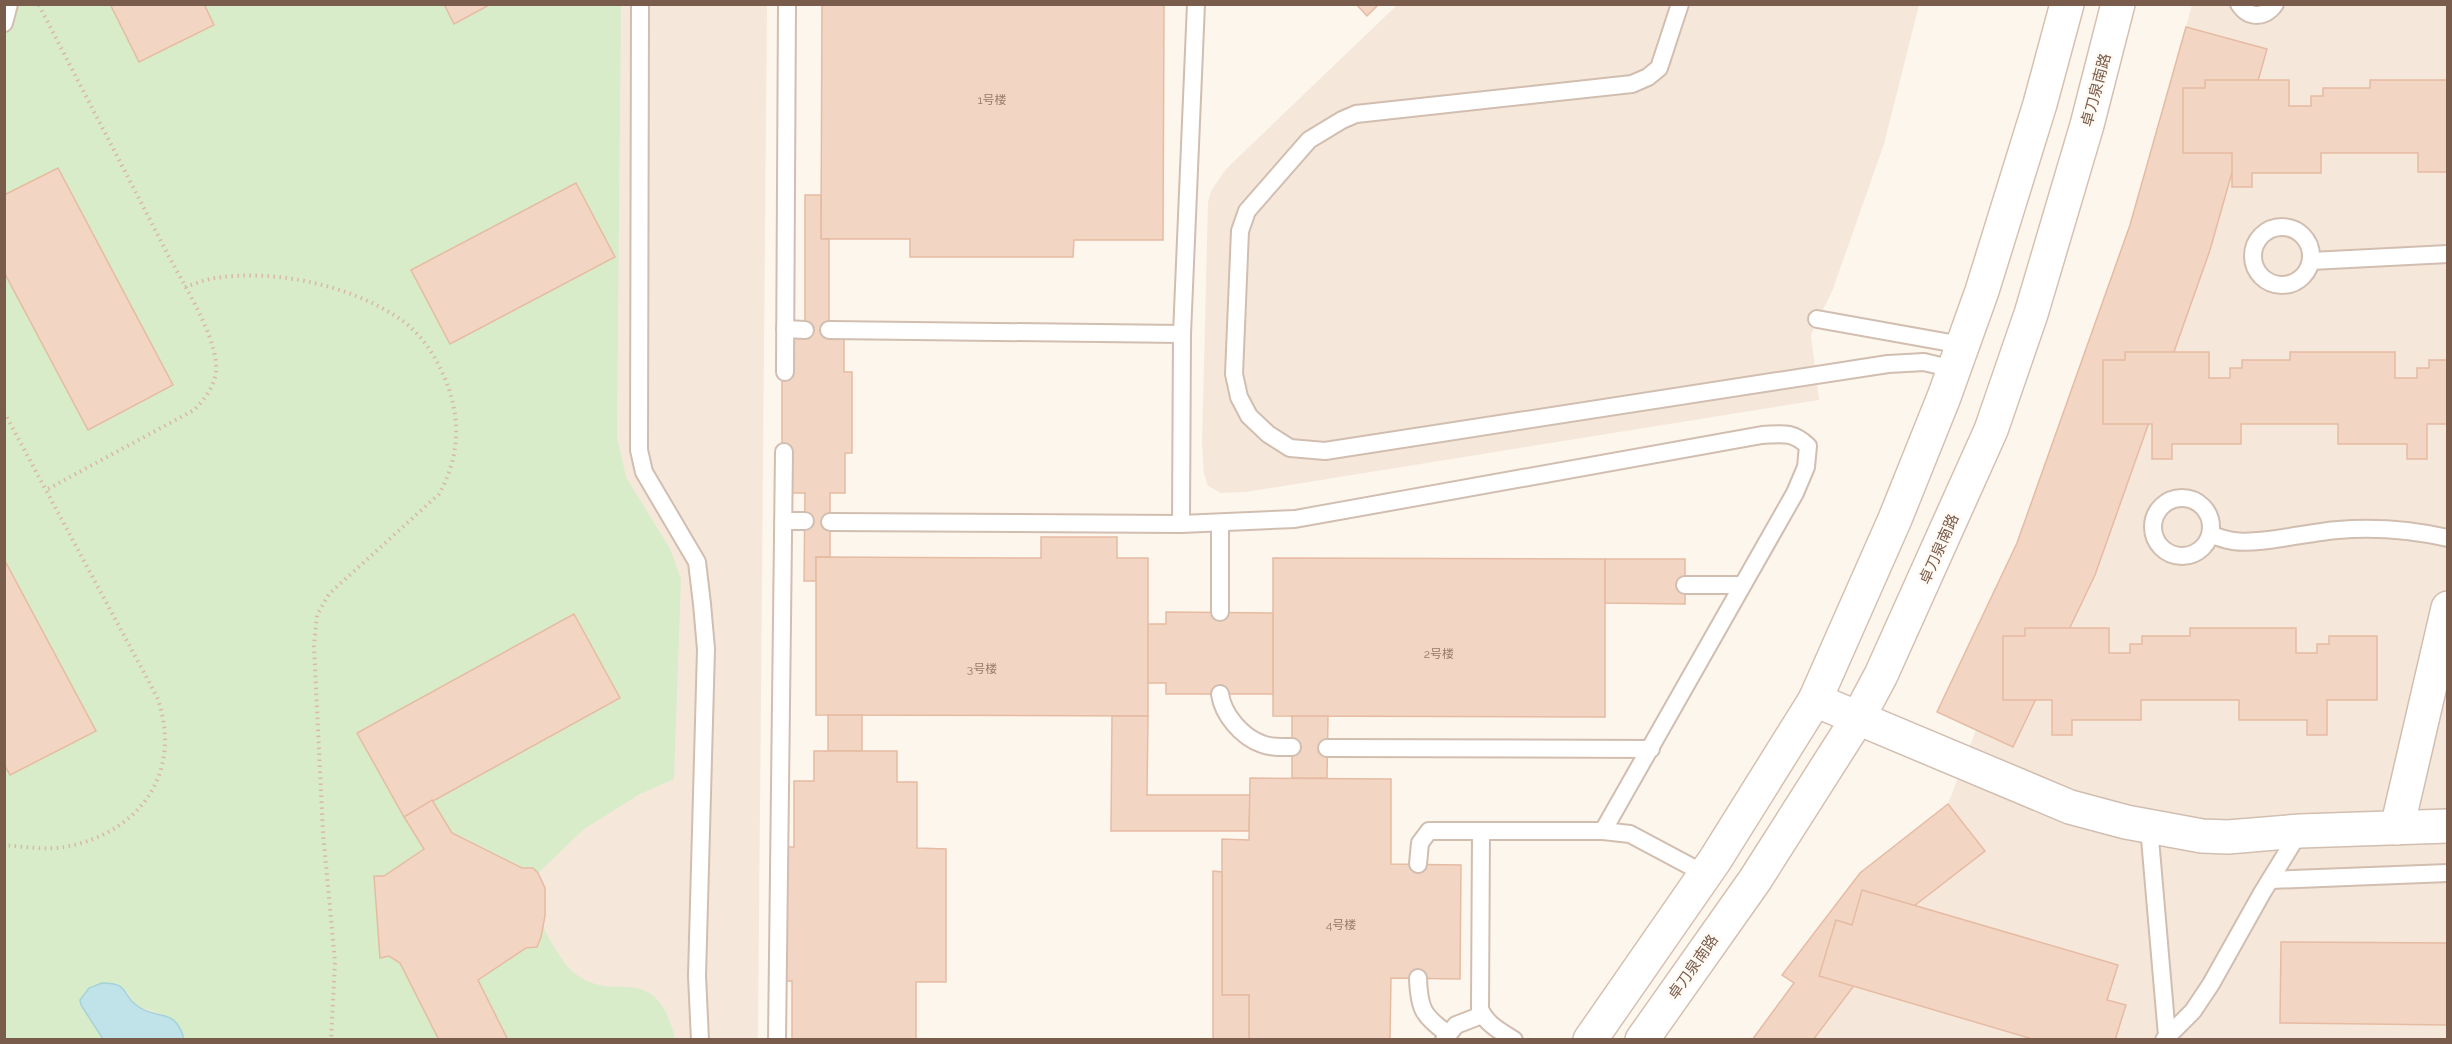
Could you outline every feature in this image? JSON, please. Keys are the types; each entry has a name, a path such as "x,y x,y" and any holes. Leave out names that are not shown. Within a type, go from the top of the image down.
{"street":[{"path":"1590,1040 1705,874 1815,700 1895,519 1982,291 2040,104 2067,4"},
{"name":"卓刀泉南路","path":"1642,1040 1755,880 1858,718 1881,675 1992,430 2031,314 2087,125 2118,4"},
{"path":"2397,828 2448,608"},
{"path":"1815,700 2070,807 2149,827 2202,836 2228,837 2300,831 2448,826"}],"lane":[{"path":"4,23 9,4"},
{"path":"640,4 639,450 645,472 697,562 705,649 697,976 700,1040"},
{"path":"785,372 787,4"},
{"path":"1181,524 1182,334 1196,4"},
{"path":"1680,4 1659,68 1648,77 1632,84 1356,114 1309,140 1247,211 1240,231 1234,374 1239,397 1249,416 1268,434 1290,448 1325,451 1888,364 1958,357"},
{"path":"2239,4 2248,14 2258,16 2268,13 2275,4"},
{"path":"2311,261 2448,254"},
{"path":"1817,318 1958,357"},
{"path":"785,329 805,330"},
{"path":"829,330 1182,334"},
{"path":"830,522 1181,524 1295,519 1762,435 1797,436 1808,446 1806,467 1795,493 1603,831"},
{"path":"777,1040 784,452"},
{"path":"784,521 805,521"},
{"path":"1220,523 1220,612"},
{"path":"2211,535 2235,541 2253,541 2336,530 2371,529 2407,531 2448,538"},
{"path":"1684,585 1741,585"},
{"path":"1220,694 1225,710 1234,723 1249,737 1262,744 1292,747"},
{"path":"1328,748 1651,749"},
{"path":"2149,827 2166,1038"},
{"path":"1418,864 1420,843 1429,831 1603,831 1630,834 1705,874"},
{"path":"1481,831 1480,1009 1482,1015 1493,1026 1514,1040"},
{"path":"2166,1038 2193,1011 2211,984 2300,831"},
{"path":"2270,880 2448,873"},
{"path":"1418,978 1419,1000 1423,1012 1446,1037 1456,1025 1482,1015"}],"path":[{"path":"38,4 185,287 210,338 217,364 216,377 203,401 194,410 46,490"},
{"path":"185,287 215,278 286,278 315,282 371,303 401,319 419,336 437,360 455,407 456,451 449,477 440,494 329,594 321,606 316,622 315,678 323,833 335,962 331,1040"},
{"path":"4,412 157,697 164,723 165,756 160,776 145,804 110,831 87,841 63,847 4,845"}],"shaded area":[{"path":"5,5 767,5 758,1039 5,1040"},
{"path":"1397,5 1919,5 1884,144 1833,289 1811,335 1819,400 1246,492 1221,493 1208,486 1204,474 1202,445 1208,202 1211,191 1226,169"},
{"path":"2192,5 2447,5 2447,1039 1752,1040 1794,983 1782,975 1860,873 1948,804 1976,730 1937,712 2017,543 2130,225"}],"green space":[{"path":"5,5 621,5 617,437 626,477 670,549 681,579 674,779 640,794 584,829 538,873 545,898 544,927 568,967 584,979 599,985 643,990 655,997 666,1013 675,1039 184,1039 162,1014 137,1006 128,993 102,983 92,1023 103,1039 5,1040"}],"water":[{"path":"102,983 111,983 121,987 131,1001 143,1010 176,1022 184,1039 103,1039 80,1000 89,988"}],"building":[{"path":"110,4 204,4 214,25 139,62"},
{"path":"444,4 491,4 454,24"},
{"path":"822,4 1164,4 1163,240 1074,240 1073,257 910,257 910,239 821,239"},
{"path":"1356,4 1379,4 1367,16"},
{"path":"2186,27 2267,49 2210,250 2095,575 2013,747 1937,712 2017,543 2130,225"},
{"path":"2205,80 2289,80 2289,106 2311,106 2311,96 2323,96 2323,88 2370,88 2370,80 2448,80 2448,172 2418,172 2418,153 2321,153 2321,173 2252,173 2252,187 2232,187 2232,153 2183,153 2183,88 2205,88"},
{"path":"58,168 173,385 88,430 4,272 4,195"},
{"path":"576,183 615,257 450,344 411,270"},
{"path":"805,195 821,195 821,239 829,239 829,332 844,332 844,372 852,372 852,453 845,453 845,493 830,493 830,557 816,557 816,581 804,581 805,493 790,493 782,452 782,372 790,332 805,332"},
{"path":"2125,352 2209,352 2209,378 2230,378 2230,368 2242,368 2242,360 2290,360 2290,352 2395,352 2395,378 2417,378 2417,368 2429,368 2429,360 2448,360 2448,424 2427,424 2427,459 2407,459 2407,444 2338,444 2338,424 2241,424 2241,444 2172,444 2172,459 2152,459 2152,424 2103,424 2103,360 2125,360"},
{"path":"1041,537 1117,537 1117,558 1148,558 1148,716 816,715 816,557 1041,558"},
{"path":"1273,558 1605,559 1605,717 1273,716"},
{"path":"4,559 96,731 10,775 4,764"},
{"path":"1605,559 1685,559 1685,604 1605,603"},
{"path":"1166,612 1273,613 1273,694 1166,694 1166,683 1148,683 1148,624 1166,624"},
{"path":"574,614 620,698 404,817 357,733"},
{"path":"2025,628 2109,628 2109,653 2130,653 2130,644 2142,644 2142,636 2190,636 2190,628 2296,628 2296,653 2317,653 2317,644 2329,644 2329,636 2377,636 2377,700 2327,700 2327,735 2307,735 2307,720 2239,720 2239,700 2141,700 2141,720 2072,720 2072,735 2052,735 2052,700 2003,700 2003,636 2025,636"},
{"path":"828,715 862,715 862,751 828,751"},
{"path":"1112,716 1148,716 1147,795 1250,795 1249,831 1111,831"},
{"path":"1292,716 1328,716 1327,778 1292,778"},
{"path":"814,751 897,751 897,782 917,782 917,848 946,849 946,982 916,982 916,1040 792,1040 792,981 783,981 784,847 794,847 794,781 814,781"},
{"path":"1250,778 1391,779 1391,864 1461,865 1460,979 1391,978 1390,1040 1249,1040 1249,995 1222,995 1222,839 1249,840"},
{"path":"432,800 452,833 522,868 533,868 545,888 545,916 537,947 526,948 478,980 508,1040 439,1040 400,963 389,956 380,958 374,876 384,876 424,849 404,817"},
{"path":"1948,804 1985,851 1914,906 1813,1040 1752,1040 1794,983 1782,975 1860,873"},
{"path":"1213,871 1222,872 1222,995 1249,995 1249,1040 1213,1040"},
{"path":"1862,890 2118,965 2107,1000 2126,1005 2115,1040 2036,1040 1819,976 1836,920 1852,925"},
{"path":"2281,942 2448,943 2448,1025 2280,1023"}]}
